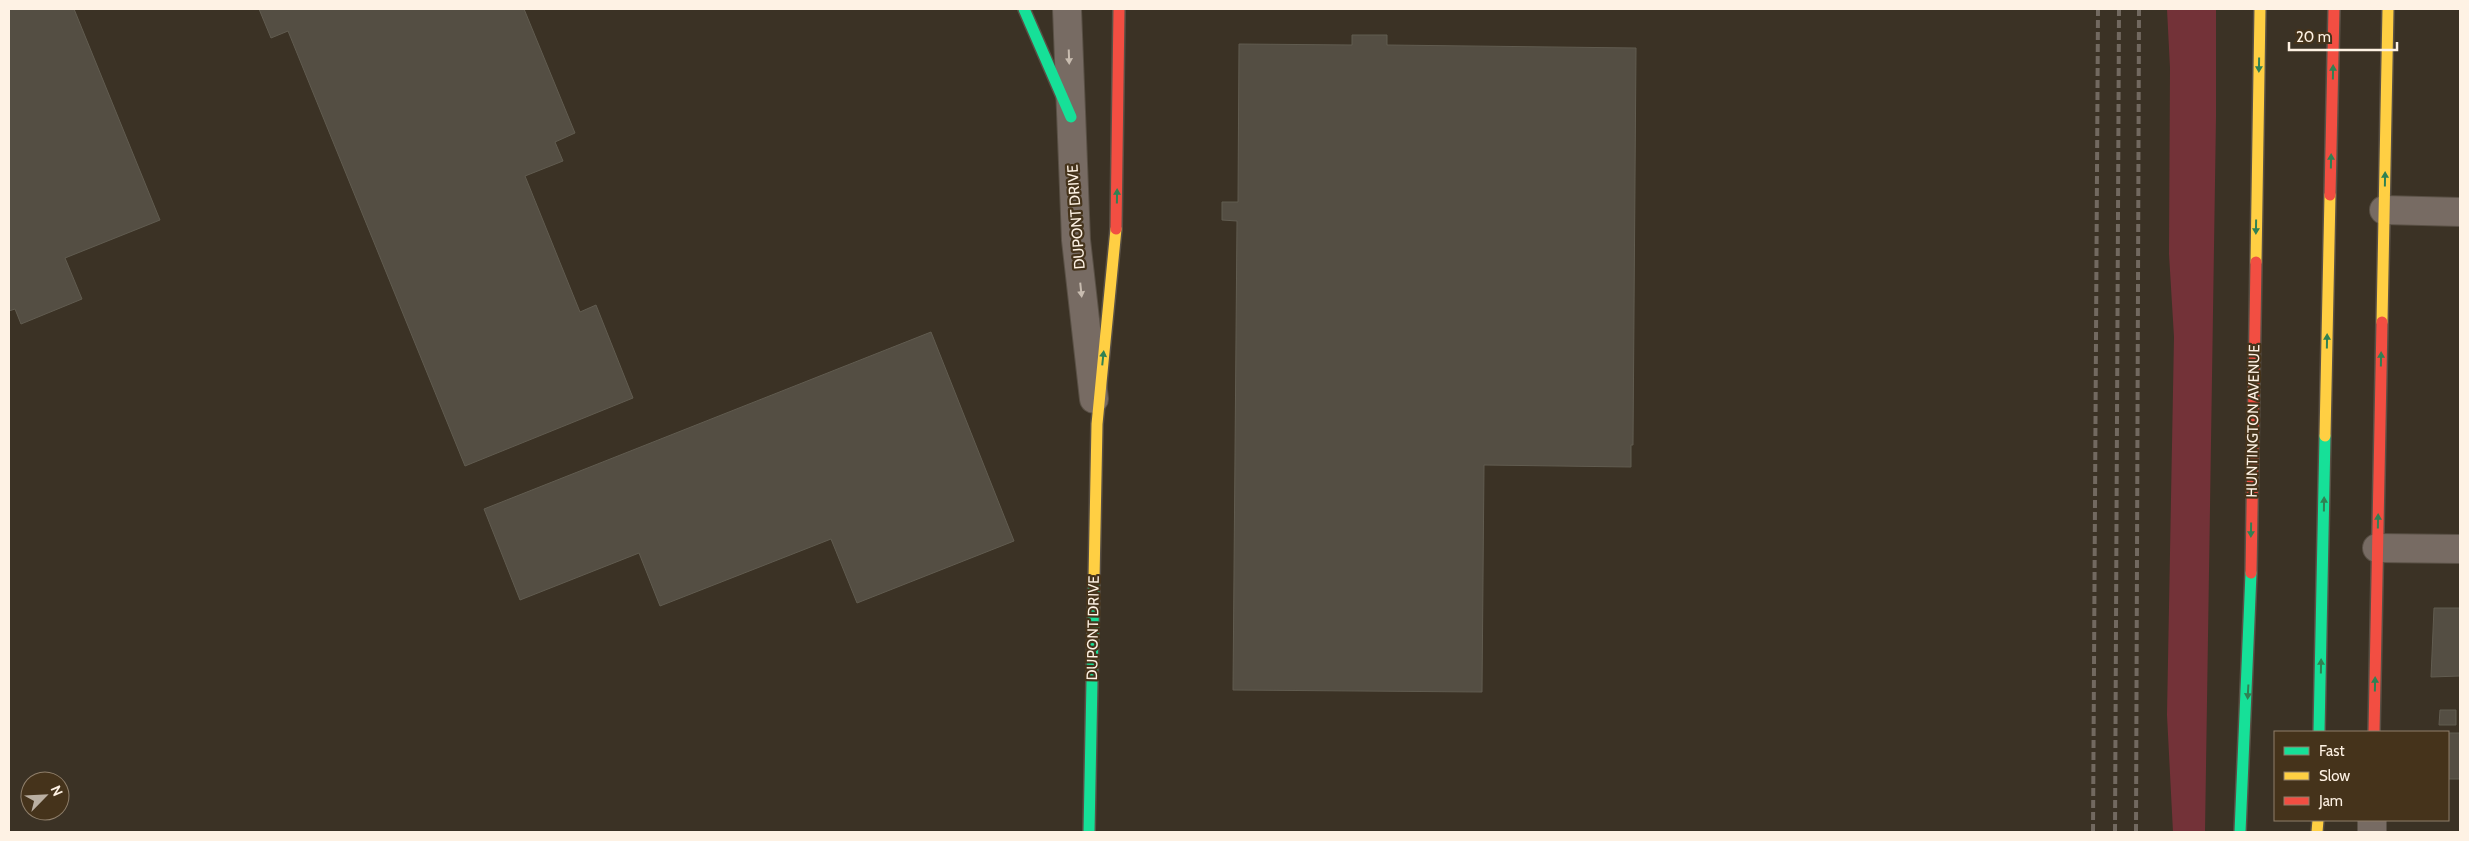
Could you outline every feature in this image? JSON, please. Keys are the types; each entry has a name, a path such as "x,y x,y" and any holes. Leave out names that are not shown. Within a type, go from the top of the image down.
{"street":[{"path":"1024,9 1071,117"},
{"name":"DUPONT DRIVE","path":"1067,9 1076,240 1097,424"},
{"name":"DUPONT DRIVE","path":"1089,832 1097,424 1116,234 1119,9"},
{"path":"2320,731 2334,9"},
{"path":"2374,731 2388,9"},
{"name":"HUNTINGTON AVENUE","path":"2240,832 2249,652 2259,11"},
{"path":"2384,210 2460,212"},
{"path":"2377,548 2460,549"}],"shaded area":[{"path":"2167,9 2216,9 2205,832 2173,832 2167,715 2174,337 2169,254 2170,68"}],"building":[{"path":"9,9 74,9 160,220 65,258 82,299 21,324 15,309 9,311"},
{"path":"259,9 524,9 575,133 555,142 563,161 525,176 580,312 596,305 633,398 465,466 288,31 271,38"},
{"path":"1352,35 1387,35 1387,45 1636,48 1633,445 1631,445 1631,467 1484,465 1482,692 1233,690 1237,221 1222,220 1222,202 1238,202 1239,44 1352,45"},
{"path":"931,332 1014,541 857,603 831,539 660,606 639,553 520,600 484,509"},
{"path":"2434,608 2460,608 2460,676 2431,677"},
{"path":"2440,710 2456,710 2456,725 2439,725"},
{"path":"2449,733 2460,733 2460,779 2449,779"}],"railway":[{"path":"2093,832 2098,9"},
{"path":"2115,832 2119,9"},
{"path":"2136,832 2139,9"}],"traffic: fast":[{"path":"1024,9 1071,117"},
{"path":"2319,731 2325,436"},
{"path":"2240,832 2251,573"},
{"path":"1089,832 1094,580"}],"traffic: slow":[{"path":"2256,262 2260,9"},
{"path":"2382,322 2388,9"},
{"path":"2325,436 2330,195"},
{"path":"1094,580 1097,424 1116,229"},
{"path":"2317,832 2318,821"}],"traffic: jam":[{"path":"1116,229 1119,9"},
{"path":"2330,195 2334,9"},
{"path":"2251,573 2256,262"},
{"path":"2374,731 2382,322"}]}
